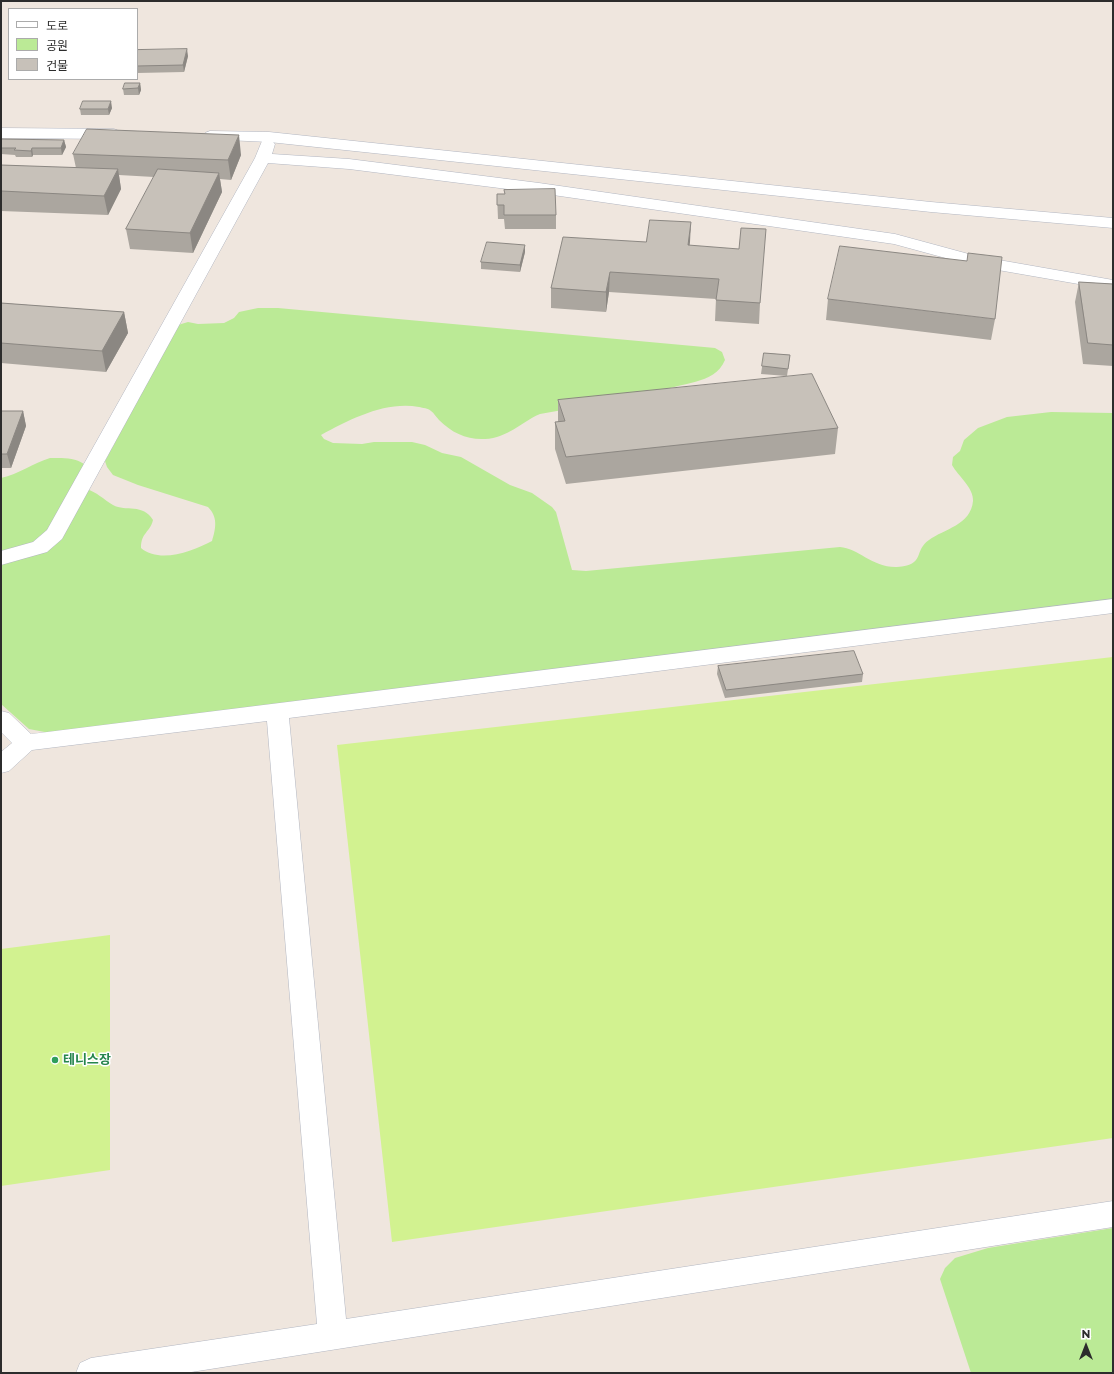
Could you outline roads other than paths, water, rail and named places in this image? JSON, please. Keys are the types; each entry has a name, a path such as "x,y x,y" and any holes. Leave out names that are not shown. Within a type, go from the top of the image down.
{"street":[{"path":"1,133 128,134"},
{"path":"198,135 268,137 923,206 1113,223"},
{"path":"1,558 40,547 55,534 263,158 268,137"},
{"path":"263,158 349,164 539,188 895,239 975,261 1113,285"},
{"path":"1,765 26,743 1113,606"},
{"path":"277,711 334,1336"},
{"path":"1,719 26,743"},
{"path":"91,1373 1113,1214"}],"place":[{"name":"테니스장","path":"55,1060"}]}
